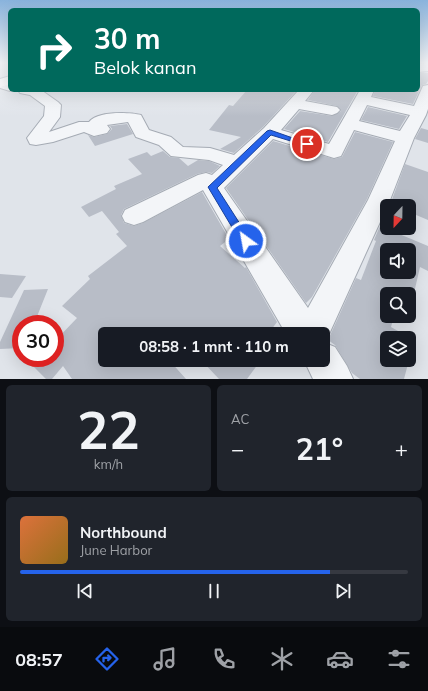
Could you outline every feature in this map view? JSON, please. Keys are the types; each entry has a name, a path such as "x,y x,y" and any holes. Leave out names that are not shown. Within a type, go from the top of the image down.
{"street":[{"path":"35,92 53,105 52,117 36,140 53,137 85,126 94,131 101,129 96,123 125,116 135,118 142,132 163,143 209,184 301,327"},
{"path":"270,132 334,152 365,93 423,108 405,138 379,200 316,327"},
{"path":"134,216 209,184 237,165 270,132 301,97 332,110"},
{"path":"349,123 405,138"},
{"path":"163,143 224,158 237,165"},
{"path":"326,367 334,379"}],"building":[{"path":"420,81 428,81 426,84 422,85 420,89"},
{"path":"245,92 295,92 263,127 234,153 220,149 241,137 209,130 229,105 233,106"},
{"path":"314,92 357,92 328,142 284,129 300,111 332,116 341,111 337,106 308,100"},
{"path":"374,92 419,92 413,104 373,96"},
{"path":"368,107 407,116 399,129 361,120"},
{"path":"127,124 133,134 95,146 88,135 94,137 107,134 112,129 110,126"},
{"path":"421,128 428,130 428,143 415,139"},
{"path":"355,132 393,142 367,199 312,297 306,303 226,188 273,141 334,159 342,157"},
{"path":"163,151 170,157 179,158 188,166 198,160 209,161 220,166 212,173 206,172 197,174 124,209 121,215 124,223 134,226 143,223 202,192 229,239 220,246 245,268 246,267 277,322 273,327 98,327 98,367 175,367 186,379 72,379 64,367 64,332 77,318 62,306 90,279 88,276 127,246 116,234 119,232 102,211 89,217 81,207 116,189 114,186 142,174 128,159 147,152 151,156"},
{"path":"405,164 428,172 428,220 416,215 416,199 392,199"},
{"path":"380,226 380,235 402,235 428,246 428,271 420,267 415,287 380,287 380,323 392,323 391,327 398,331 380,331 380,367 407,367 404,379 360,379 352,373 335,345 330,341 330,336 356,278 361,280 376,241 374,240"},
{"path":"0,274 26,276 12,298 0,297"},
{"path":"48,289 38,315 12,315 24,290"},
{"path":"12,316 12,348 0,349 0,342"},
{"path":"34,367 62,367 52,379 46,379"},
{"path":"208,367 256,367 247,379 219,379"}],"route":[{"path":"246,241 212,187 237,165 270,132 307,144"}]}
